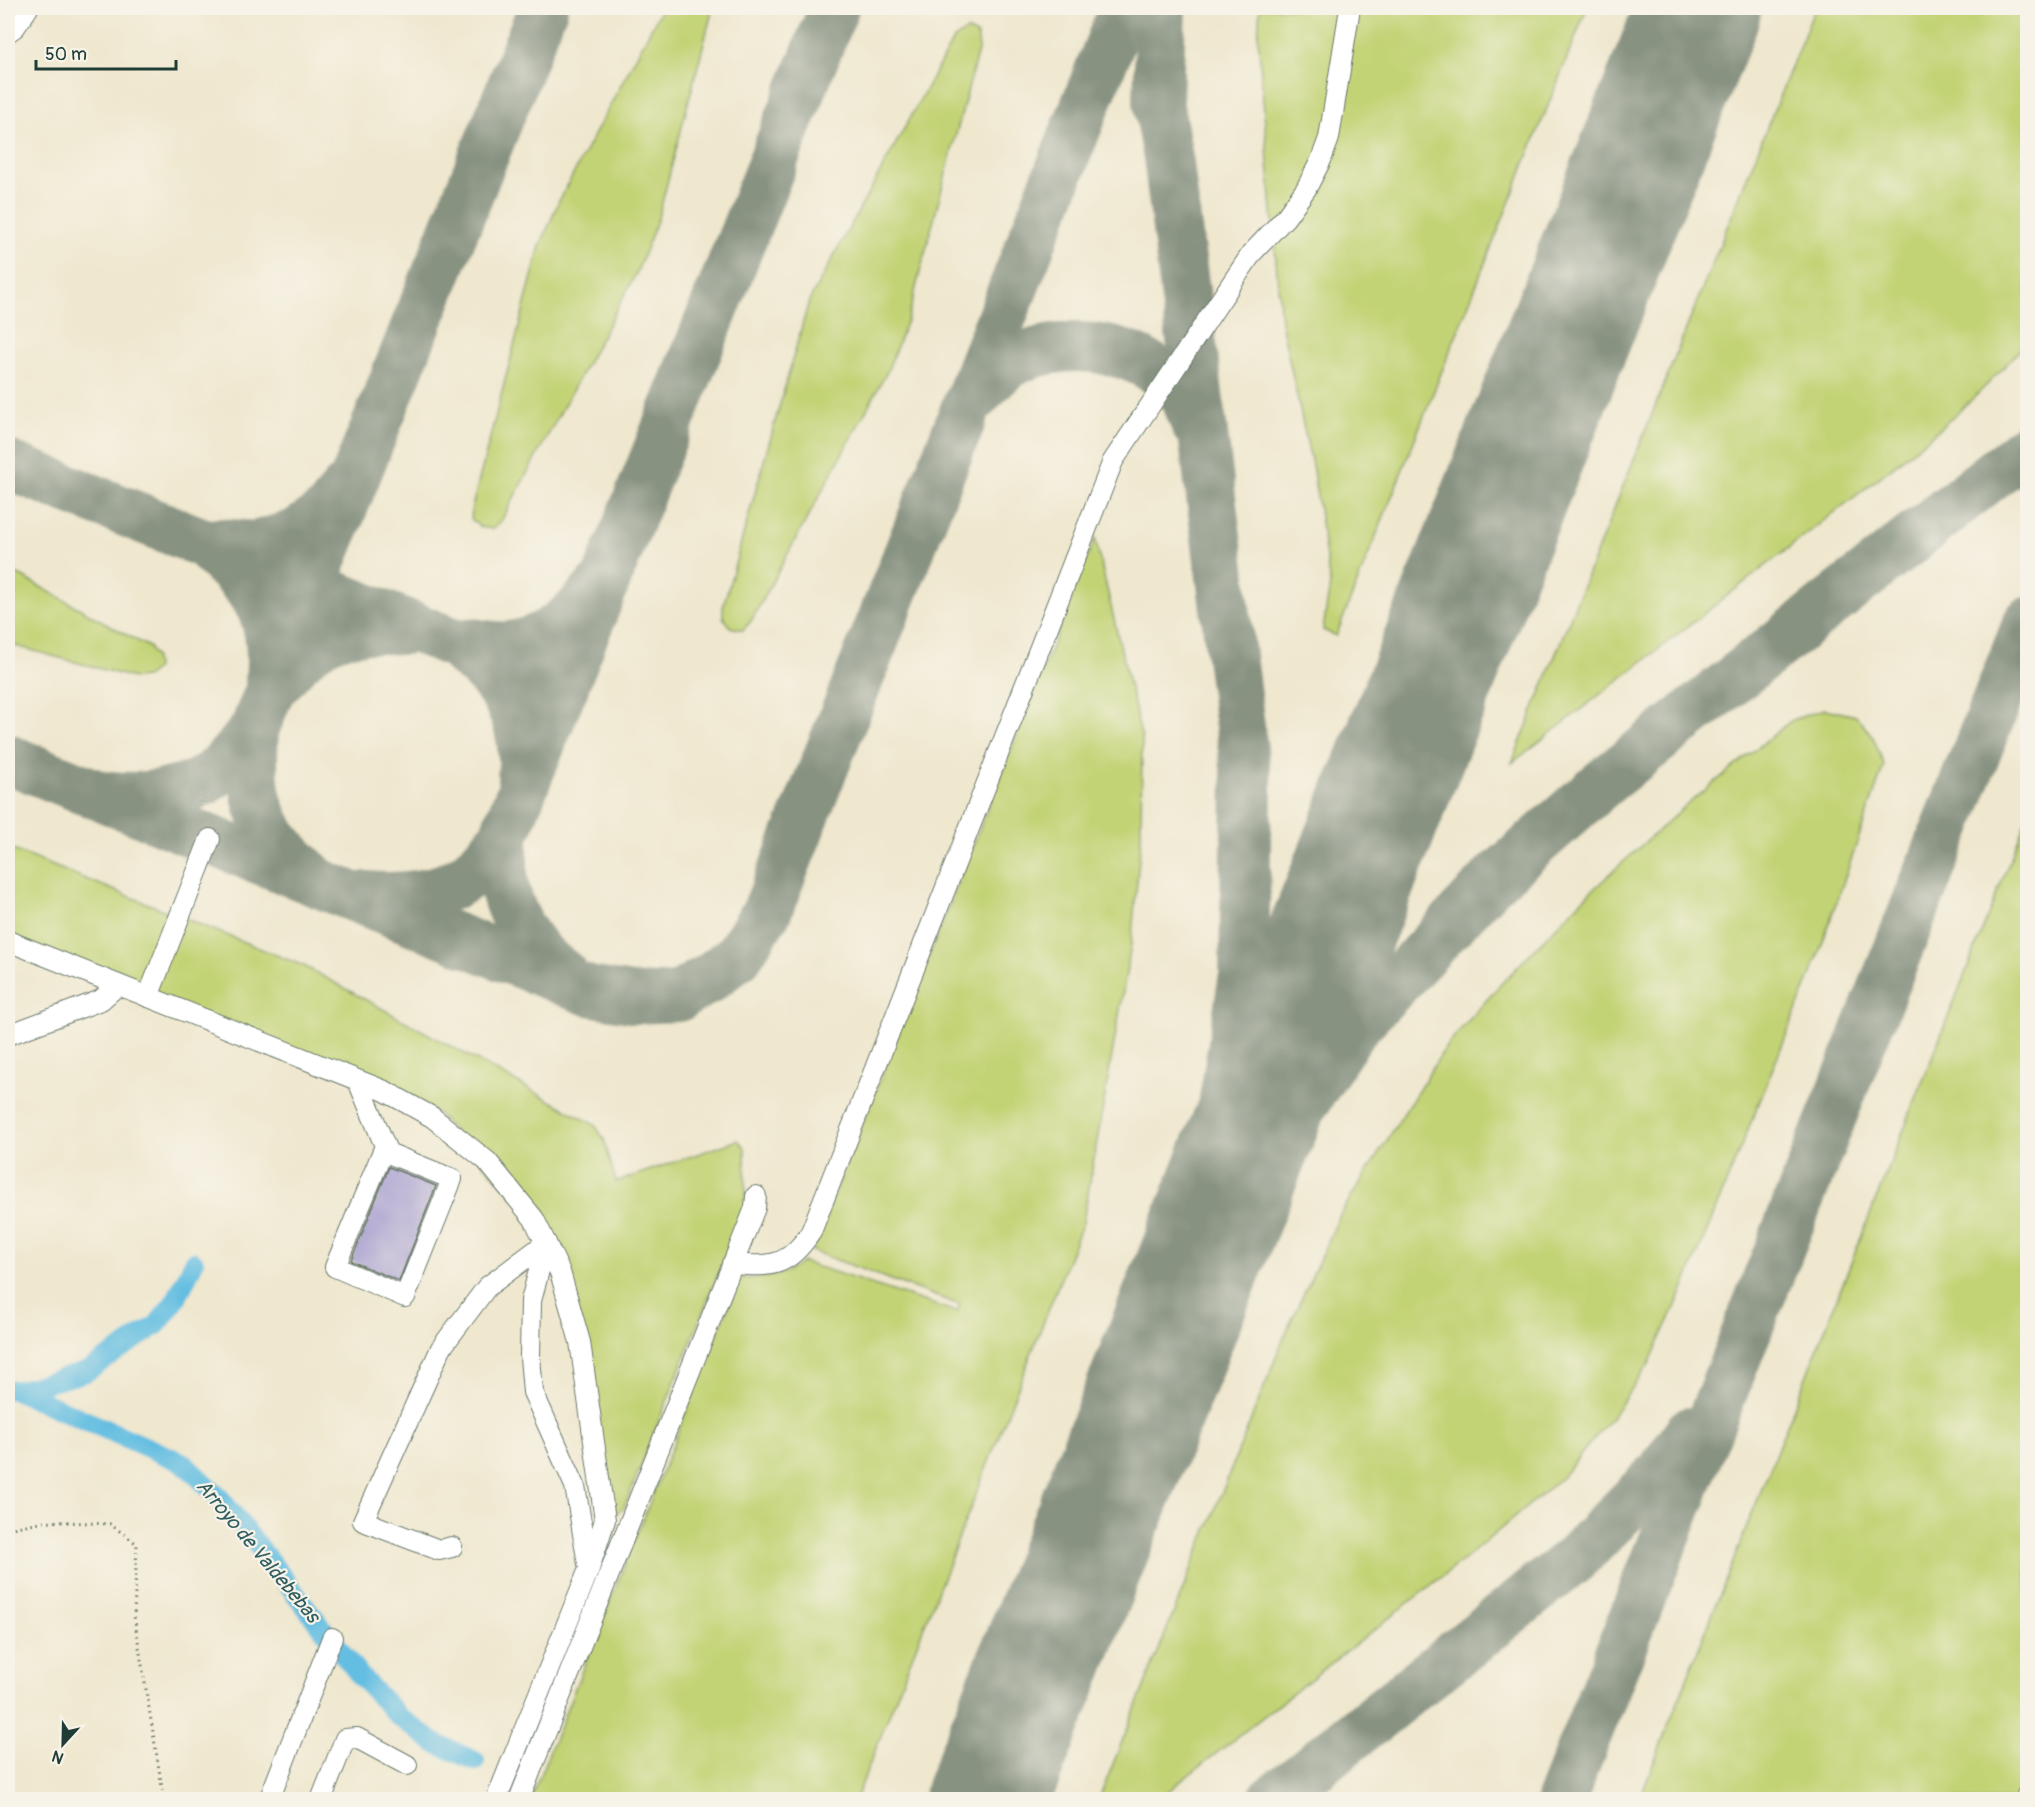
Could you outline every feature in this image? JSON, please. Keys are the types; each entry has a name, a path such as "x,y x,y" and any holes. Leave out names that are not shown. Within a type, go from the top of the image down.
{"lane":[{"path":"8,32 15,27 28,8"},
{"path":"732,1264 768,1266 786,1260 800,1248 811,1232 1113,461 1252,253 1285,218 1306,189 1321,160 1329,138 1350,8"},
{"path":"148,997 210,839"},
{"path":"8,941 385,1091 432,1117 487,1161 534,1219 560,1272 580,1341 604,1520 589,1569 496,1800"},
{"path":"8,1035 101,1000 118,985"},
{"path":"358,1081 388,1153 452,1179 405,1297 335,1267 385,1146"},
{"path":"519,1800 755,1208 756,1196"},
{"path":"452,1547 439,1550 363,1521 441,1348 486,1287 546,1243"},
{"path":"546,1243 531,1301 530,1357 533,1392 575,1486 589,1569"},
{"path":"589,1569 621,1545"},
{"path":"269,1800 332,1638"},
{"path":"321,1800 345,1739 357,1738 407,1765"},
{"path":"2025,1800 2028,1793"}],"path":[{"path":"8,1529 44,1521 110,1524 137,1544 134,1616 164,1800"}],"green space":[{"path":"662,8 713,8 658,218 637,272 501,521 493,529 480,527 471,519 472,507 540,246 559,201"},
{"path":"1260,8 1587,8 1336,636 1323,630 1330,584 1313,470 1281,322 1258,37"},
{"path":"1815,8 2027,8 2027,341 1979,392 1926,440 1512,763"},
{"path":"967,30 977,35 979,47 908,318 887,372 751,621 743,630 730,627 723,617 723,607 809,301 953,40"},
{"path":"1095,538 1142,739 1141,838 1131,945 1083,1222 856,1799 530,1800 740,1278 773,1276 788,1271 803,1262 957,1312 960,1305 812,1251"},
{"path":"8,569 149,647 155,657 156,669 146,677 134,678 8,644"},
{"path":"1825,709 1856,716 1873,737 1884,765 1815,964 1683,1290 1649,1364 1612,1417 1562,1477 1472,1553 1158,1799 1099,1799 1287,1330 1341,1213 1447,1045 1498,987 1588,894 1684,807 1792,720"},
{"path":"2027,817 2027,1793 2025,1800 1639,1800"},
{"path":"8,848 304,966 595,1125 604,1139 616,1182 738,1140 745,1148 746,1205 624,1508 605,1520 580,1342 534,1219 437,1113 8,941"}],"building":[{"path":"389,1167 436,1186 399,1281 351,1261"}],"waterway":[{"path":"18,1391 86,1372 157,1325 176,1300 194,1262"},
{"name":"Arroyo de Valdebebas","path":"8,1389 18,1391 183,1463 221,1499 361,1677 399,1717 435,1743 475,1761"}],"taxiway":[{"path":"310,875 278,842 267,827 260,811 253,775 254,730 543,8"},
{"path":"367,896 417,895 452,885 474,870 503,838 834,8"},
{"path":"8,759 589,991 637,999 678,997 708,979 738,956 767,911 1124,8"},
{"path":"1132,1435 1213,1168 1244,975 1247,782 1168,157 1158,102 1161,8"},
{"path":"972,400 998,373 1016,360 1037,352 1083,347 1128,356 1168,379 1183,396 1196,425"},
{"path":"1202,1286 1250,1186 1352,1030 1491,882 1603,783 2028,447"},
{"path":"8,465 564,687"},
{"path":"218,543 255,546 296,534 329,511 345,489"},
{"path":"214,553 243,581 261,608 270,640 270,680"},
{"path":"469,643 511,646 537,638 570,617 598,588"},
{"path":"1561,1800 2028,622"},
{"path":"279,681 307,652 320,642 334,636 364,629 404,630"},
{"path":"465,653 493,678 512,708 522,741 522,779"},
{"path":"113,796 167,793 194,785 216,772 254,730"},
{"path":"503,838 504,884 514,915 534,948 563,974"},
{"path":"1272,1800 1576,1558 1661,1472 1689,1432"}],"runway":[{"path":"986,1800 1699,8"}]}
